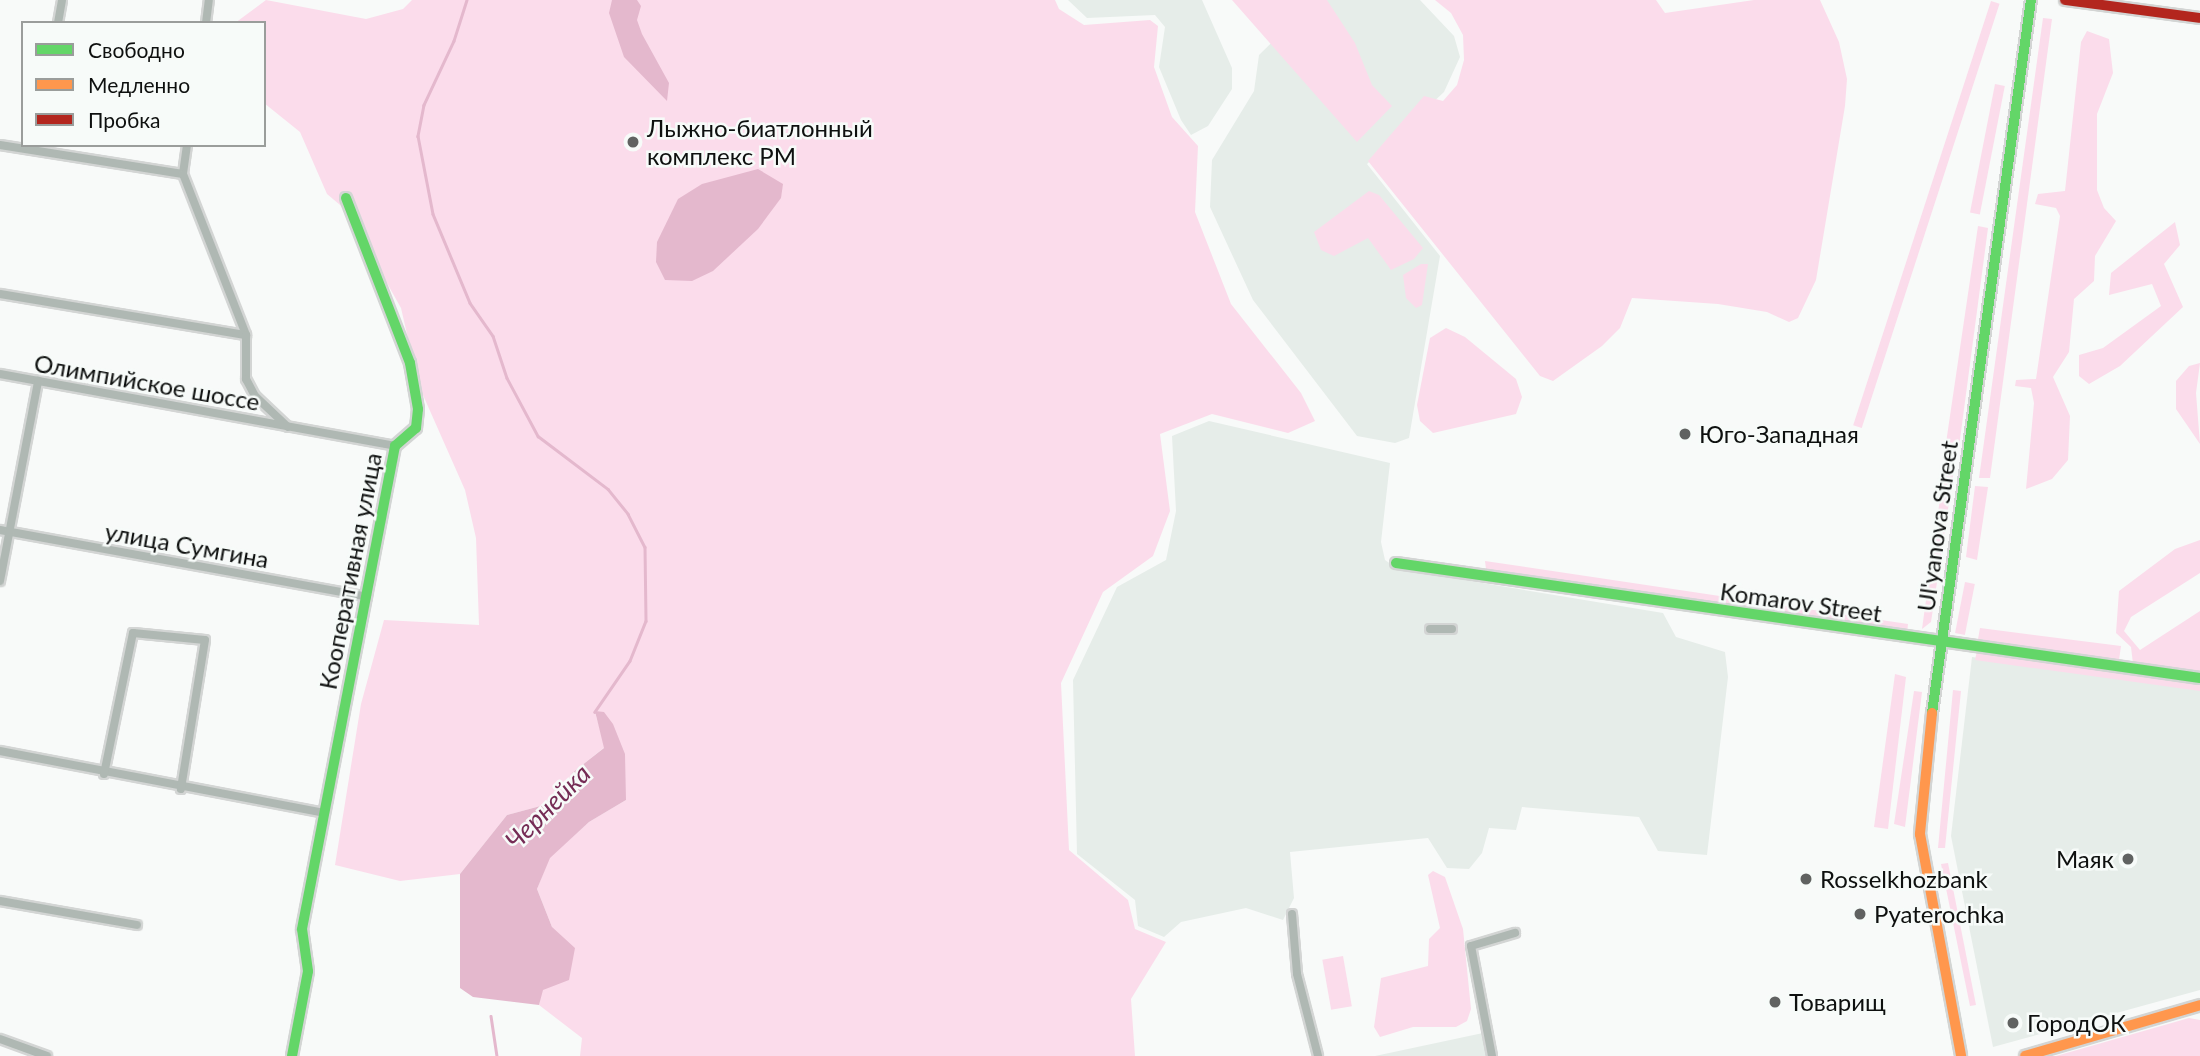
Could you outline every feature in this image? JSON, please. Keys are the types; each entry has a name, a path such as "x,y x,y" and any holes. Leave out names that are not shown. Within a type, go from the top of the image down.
{"street":[{"path":"58,21 62,0"},
{"path":"206,21 209,0"},
{"name":"Ul'yanova Street","path":"1961,1056 1919,819 2031,0"},
{"path":"2064,0 2200,18"},
{"path":"0,145 21,147"},
{"path":"187,147 183,174 246,335 246,379 255,396 288,427"},
{"path":"40,148 183,174"},
{"name":"Кооперативная улица","path":"292,1056 308,971 302,929 395,446 416,428 418,409 410,363 346,198"},
{"path":"0,295 246,335"},
{"name":"Олимпийское шоссе","path":"0,374 395,446"},
{"path":"0,581 4,531 38,381"},
{"name":"улица Сумгина","path":"4,531 367,597"},
{"name":"Komarov Street","path":"1396,564 2200,678"},
{"path":"1430,629 1452,629"},
{"path":"104,774 133,633 205,640 181,789"},
{"path":"0,751 181,789 324,813"},
{"path":"0,901 137,925"},
{"path":"1292,914 1297,974 1318,1056"},
{"path":"1492,1056 1471,946 1515,933"},
{"path":"2025,1056 2200,1004"},
{"path":"0,1039 47,1056"}],"shaded area":[{"path":"266,0 366,19 403,9 412,0 1055,0 1059,9 1084,25 1150,20 1158,26 1154,67 1172,117 1198,146 1195,212 1231,304 1301,393 1315,421 1288,433 1212,414 1160,434 1170,511 1153,556 1103,592 1061,683 1069,850 1128,900 1135,929 1166,942 1131,999 1135,1056 580,1056 582,1038 539,1005 552,927 537,889 549,858 589,822 626,800 595,712 605,747 572,773 559,801 507,815 460,874 400,881 335,865 361,704 384,620 479,625 476,538 465,490 419,386 401,308 346,210 327,194 300,132 266,105 266,21 238,21"},
{"path":"1068,0 1202,0 1232,68 1232,89 1208,126 1191,135 1181,120 1159,67 1165,27 1155,15 1087,18"},
{"path":"1232,0 1327,0 1355,43 1372,85 1392,106 1357,142"},
{"path":"1315,0 1420,0 1454,36 1460,57 1444,92 1367,164 1440,256 1409,438 1395,443 1357,436 1253,300 1210,207 1212,160 1254,91 1259,55"},
{"path":"1435,0 1656,0 1665,13 1754,0 1820,0 1839,42 1847,79 1845,106 1816,280 1798,318 1789,322 1767,312 1718,304 1632,298 1620,328 1602,346 1553,381 1540,376 1368,161 1424,96 1443,101 1457,85 1464,60 1463,35 1451,13"},
{"path":"1991,1 2000,4 1862,428 1853,425"},
{"path":"2043,18 2052,19 1990,478 1979,478"},
{"path":"2087,31 2109,39 2113,73 2097,114 2097,190 2104,208 2116,221 2095,256 2094,281 2074,299 2069,352 2053,377 2070,416 2068,460 2052,479 2026,489 2034,403 2031,388 2015,386 2016,380 2036,379 2060,216 2056,208 2035,204 2038,194 2065,191 2081,42"},
{"path":"1995,84 2005,86 1980,215 1970,213"},
{"path":"1369,191 1379,195 1423,248 1414,259 1391,270 1368,238 1334,256 1321,250 1314,232"},
{"path":"2175,222 2180,245 2164,264 2183,307 2120,366 2089,384 2079,376 2079,355 2103,348 2161,306 2152,284 2109,295 2111,273"},
{"path":"1978,226 1988,228 1959,447 1946,443"},
{"path":"1421,264 1428,264 1422,305 1416,308 1406,298 1403,275"},
{"path":"1446,328 1465,337 1516,379 1522,397 1516,414 1433,433 1420,421 1417,405 1430,338"},
{"path":"2200,363 2196,393 2200,444 2176,409 2176,381 2189,366"},
{"path":"1209,421 1390,463 1381,542 1385,560 1398,569 1663,613 1676,637 1725,652 1728,677 1707,855 1658,851 1639,817 1522,807 1516,830 1489,828 1482,853 1469,869 1447,868 1428,838 1290,852 1294,898 1283,920 1246,908 1181,922 1164,937 1138,926 1135,900 1077,854 1073,680 1117,587 1166,560 1176,511 1172,436"},
{"path":"1946,455 1956,456 1931,622 1922,629"},
{"path":"1975,486 1988,487 1977,560 1966,557"},
{"path":"2200,540 2200,573 2131,617 2124,631 2140,650 2200,611 2200,672 2133,664 2131,647 2116,633 2119,591 2175,549"},
{"path":"1485,561 1908,624 1907,634 1486,569"},
{"path":"1965,582 1975,584 1965,635 1955,633"},
{"path":"1980,628 2121,646 2119,660 1978,639"},
{"path":"1977,651 2200,683 2200,691 1975,660"},
{"path":"1972,657 2200,686 2200,990 1993,1047 1951,836"},
{"path":"1895,674 1906,677 1888,829 1874,827"},
{"path":"1953,690 1961,691 1945,848 1938,848"},
{"path":"1914,691 1922,692 1905,827 1894,824"},
{"path":"1948,863 1976,1005 1970,1006 1941,864"},
{"path":"1433,871 1445,877 1463,929 1471,1009 1467,1021 1456,1027 1413,1027 1380,1037 1374,1027 1381,978 1428,966 1429,939 1440,928 1428,875"},
{"path":"1343,956 1352,1006 1331,1010 1322,960"},
{"path":"2189,1018 2200,1020 2200,1056 2056,1056"},
{"path":"1483,1033 1487,1056 1375,1056"}],"water":[{"path":"612,0 637,0 641,6 637,20 669,83 667,101 624,57 609,13"},
{"path":"758,169 783,184 781,198 758,229 713,271 692,281 665,280 656,262 657,242 678,199 702,184"},
{"name":"Чернейка","path":"595,711 604,712 613,724 625,754 626,800 589,822 550,858 537,889 552,927 575,948 569,980 543,990 539,1005 473,997 460,988 460,874 507,815 559,801 572,773 604,748"}],"waterway":[{"path":"467,0 454,41 424,105 418,136 433,214 470,303 493,336 507,378 538,436 608,489 628,514 645,547 646,621 630,661 595,712"},
{"path":"491,1016 497,1056"}],"traffic: fast":[{"path":"1932,713 2031,0"},
{"path":"292,1056 308,971 302,929 395,446 416,428 418,409 410,363 346,198"},
{"path":"1396,563 2200,678"}],"traffic: slow":[{"path":"1932,713 1920,834 1961,1056"},
{"path":"2025,1056 2200,1005"}],"traffic: jam":[{"path":"2065,0 2200,18"}],"place":[{"name":"Лыжно-биатлонный комплекс РМ","path":"633,142"},
{"name":"Юго-Западная","path":"1685,434"},
{"name":"Маяк","path":"2128,859"},
{"name":"Rosselkhozbank","path":"1806,879"},
{"name":"Pyaterochka","path":"1860,914"},
{"name":"Товарищ","path":"1775,1002"},
{"name":"ГородОК","path":"2013,1023"}]}
